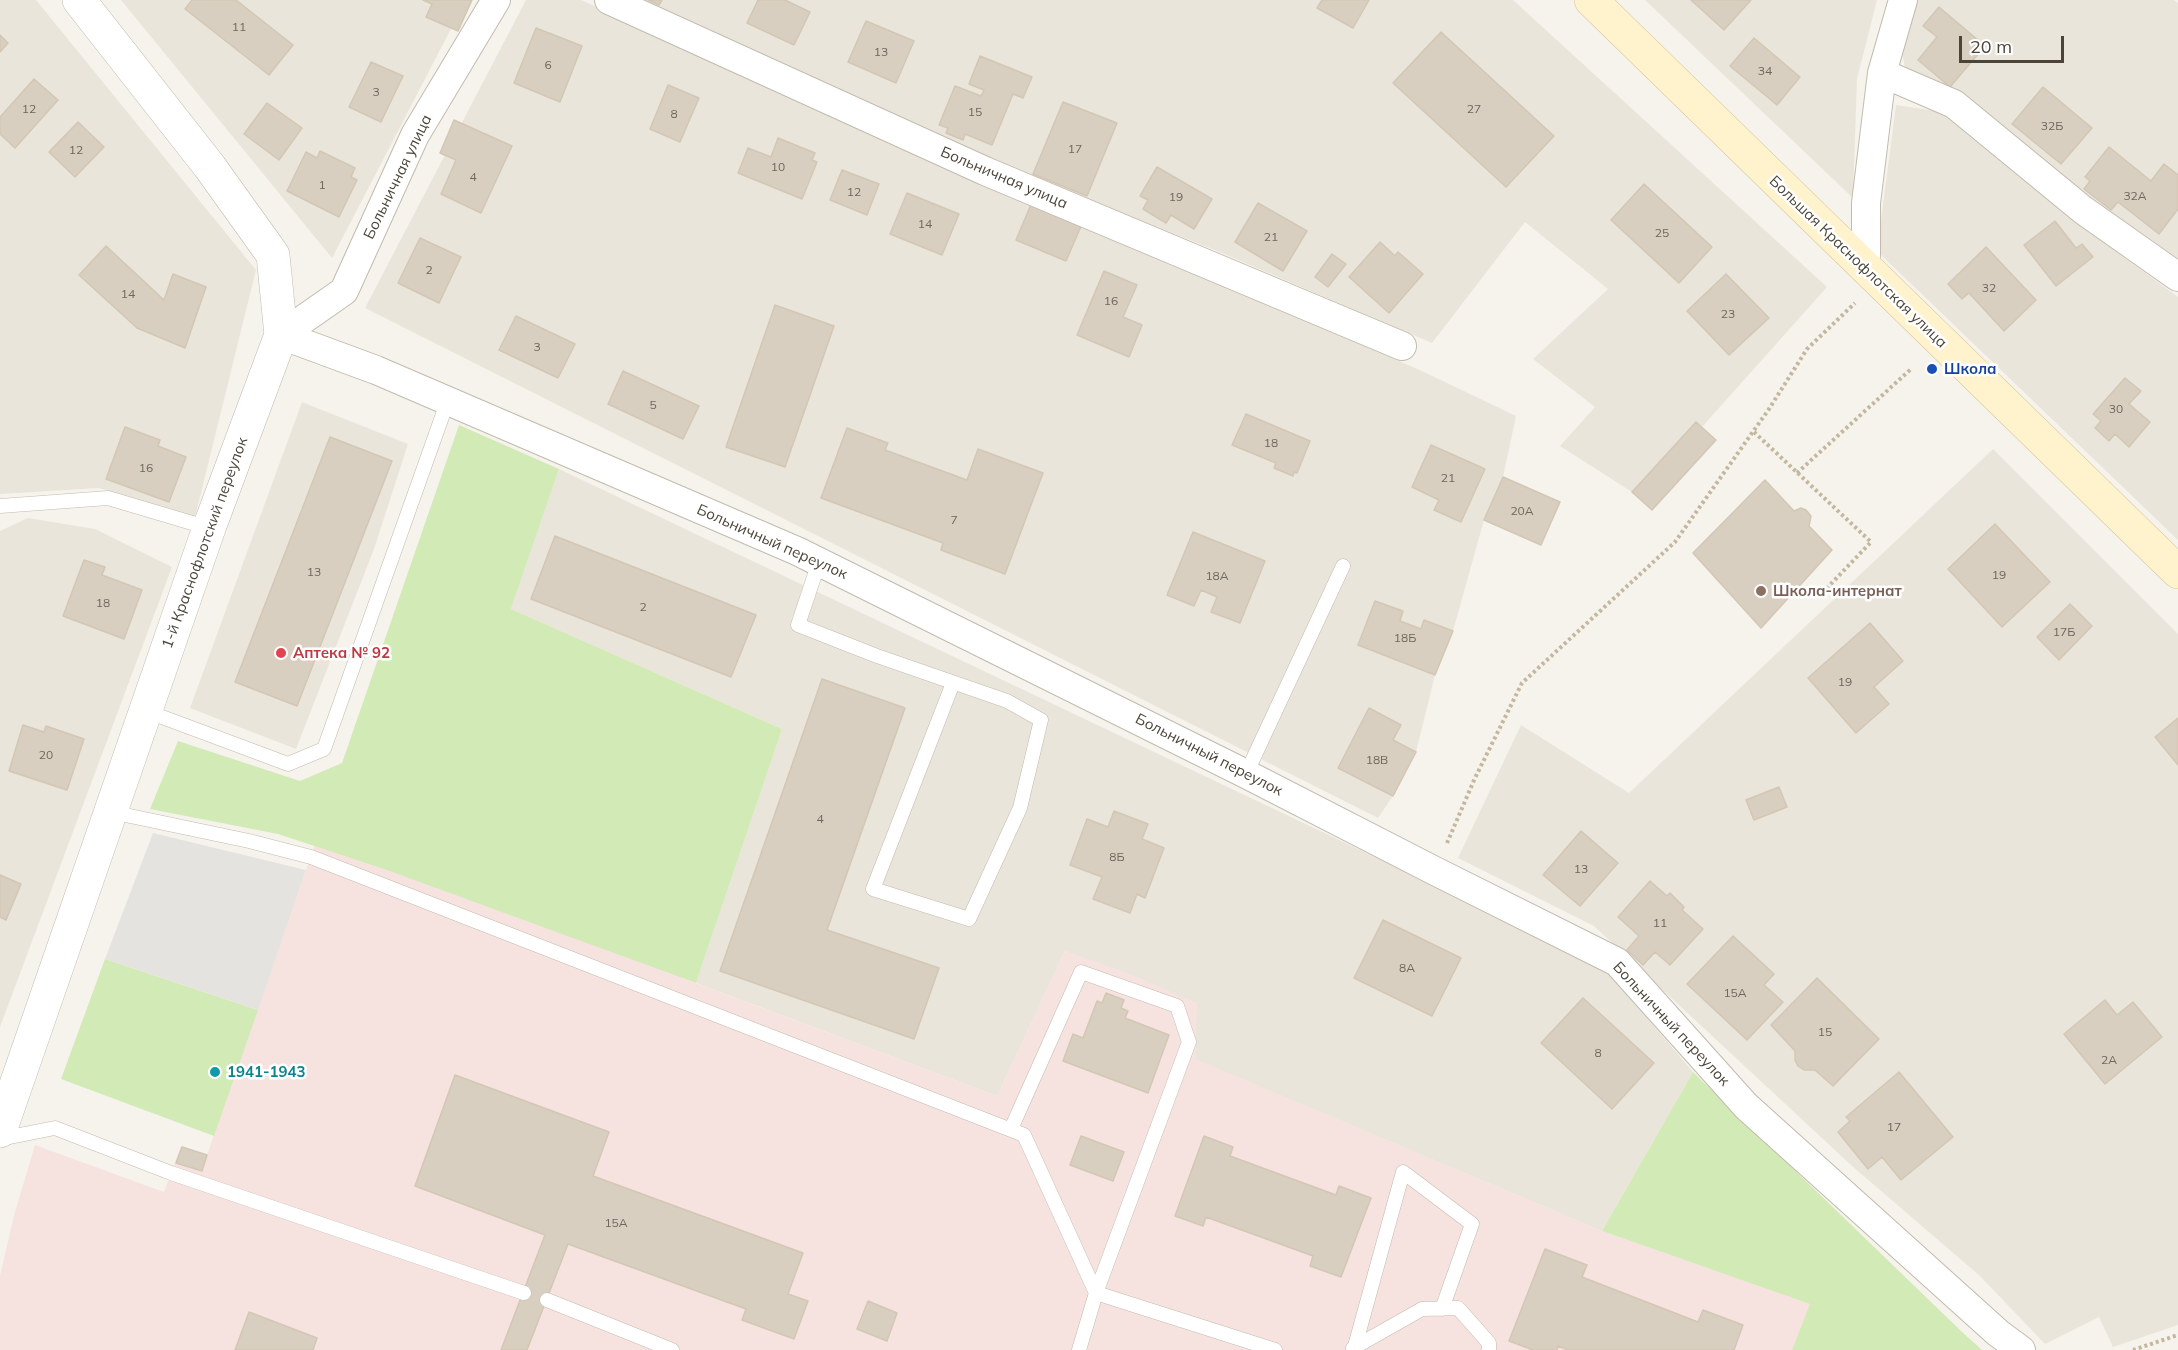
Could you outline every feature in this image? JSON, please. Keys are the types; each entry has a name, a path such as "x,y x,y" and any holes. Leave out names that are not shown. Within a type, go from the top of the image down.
{"main road":[{"name":"Большая Краснофлотская улица","path":"1591,0 2178,572"}],"street":[{"name":"1-й Краснофлотский переулок","path":"0,1131 209,528 281,334 273,255 210,167 79,0"},
{"name":"Больничная улица","path":"281,334 344,291 415,135 496,0"},
{"name":"Больничная улица","path":"609,0 985,171 1402,346"},
{"path":"1871,274 1866,255 1866,203 1882,73 1903,0"},
{"path":"1882,73 1954,104 2083,210 2178,277"},
{"name":"Больничный переулок","path":"281,334 448,400 819,562 1246,774 1435,872 1617,962 1746,1106 1998,1334 2021,1350"}],"lane":[{"path":"146,711 288,764 324,749 448,400"},
{"path":"0,506 108,498 209,528"},
{"path":"819,562 798,625 952,683 1007,701 1041,720 1020,808 969,919 873,889 952,683"},
{"path":"1246,774 1343,566"},
{"path":"111,812 249,841 311,857 1024,1135 1096,1293 1275,1350"},
{"path":"1011,1129 1081,972 1177,1006 1189,1042 1096,1293 1079,1350"},
{"path":"0,1139 55,1128 171,1173 524,1293"},
{"path":"1352,1348 1403,1172 1472,1224 1442,1309"},
{"path":"547,1300 672,1350"},
{"path":"1352,1348 1422,1310 1458,1308 1489,1343 1489,1350"}],"path":[{"path":"1435,872 1475,778 1522,683 1675,542 1754,432 1807,349 1871,274"},
{"path":"1797,473 1911,369"},
{"path":"1754,432 1872,542 1828,587"},
{"path":"2133,1350 2178,1335"}],"shaded area":[{"path":"0,0 36,0 256,270 195,517 99,488 0,494"},
{"path":"121,0 466,0 332,258"},
{"path":"526,0 581,0 1424,372 1516,416 1503,477 1560,502 1541,545 1484,520 1453,631 1435,675 1416,752 1393,796 1378,818 365,308"},
{"path":"639,0 1513,0 1827,287 1702,427 1716,440 1652,510 1632,492 1560,446 1595,407 1533,359 1608,289 1525,222 1432,343 1215,250 1047,184"},
{"path":"1645,0 1877,0 1857,79 1853,198"},
{"path":"1917,0 2174,0 2178,3 2178,263 1906,72 1901,48"},
{"path":"1896,105 1943,112 2102,241 2178,297 2178,540 1877,251"},
{"path":"302,402 408,444 374,549 296,749 190,708"},
{"path":"1993,449 2178,634 2178,1325 2113,1347 2099,1317 2045,1344 1980,1276 1852,1166 1594,926 1458,858 1521,725 1629,793"},
{"path":"559,469 1602,965 1693,1072 1602,1231 1194,1059 1065,951 997,1096 696,983 782,729 511,609"},
{"path":"28,518 95,529 172,567 0,1027 0,531"},
{"path":"153,833 306,870 258,1010 105,959"},
{"path":"316,841 997,1096 1065,951 1127,973 1197,1003 1195,1059 1602,1231 1811,1304 1792,1350 0,1350 0,1276 14,1215 35,1145 164,1192 181,1146 207,1155"}],"green space":[{"path":"459,425 559,469 511,609 782,729 696,983 387,870 278,834 150,809 178,741 300,781 342,763"},
{"path":"105,959 258,1010 214,1136 61,1079"},
{"path":"1693,1072 1982,1350 1792,1350 1810,1304 1602,1231"}],"building":[{"path":"192,0 236,0 293,45 269,75 185,9"},
{"path":"423,0 472,0 458,31 426,17 432,4"},
{"path":"648,0 662,0 659,5"},
{"path":"758,0 785,0 810,12 794,45 747,23"},
{"path":"1322,0 1369,0 1353,28 1317,8"},
{"path":"1691,0 1751,0 1724,30"},
{"path":"1939,7 1985,46 1950,87 1918,60 1937,37 1923,26"},
{"path":"866,21 914,41 896,83 848,62"},
{"path":"536,28 582,46 560,102 514,83"},
{"path":"1441,32 1554,136 1506,187 1393,83"},
{"path":"0,35 8,43 0,52"},
{"path":"1754,38 1800,77 1777,105 1730,66"},
{"path":"980,56 1032,77 1023,98 1013,94 992,145 965,134 963,140 946,133 948,128 939,125 955,86 981,96 984,90 969,84"},
{"path":"371,62 403,76 381,122 349,107"},
{"path":"34,79 58,100 15,148 0,134 0,117"},
{"path":"668,85 699,98 680,142 650,129"},
{"path":"2043,87 2092,128 2061,164 2012,124"},
{"path":"1063,102 1117,123 1087,196 1033,174"},
{"path":"267,103 302,128 279,160 244,134"},
{"path":"454,120 512,146 481,213 441,194 456,160 440,153"},
{"path":"78,122 104,147 75,177 49,152"},
{"path":"778,138 815,153 812,160 817,162 802,199 738,173 748,148 771,157"},
{"path":"2109,147 2151,181 2164,164 2178,175 2178,209 2159,234 2118,202 2111,210 2084,189 2090,181 2085,177"},
{"path":"320,151 355,168 351,177 357,180 339,217 287,191 306,152 317,158"},
{"path":"1157,167 1212,199 1194,229 1171,215 1166,223 1143,209 1148,200 1140,196"},
{"path":"842,170 879,184 867,215 830,200"},
{"path":"1644,184 1712,247 1679,283 1611,220"},
{"path":"907,193 959,214 942,255 890,234"},
{"path":"1032,202 1082,224 1066,261 1016,240"},
{"path":"1258,203 1307,231 1283,271 1235,242"},
{"path":"2055,221 2076,248 2082,244 2093,257 2056,286 2024,245"},
{"path":"420,238 461,257 439,303 398,283"},
{"path":"1380,242 1395,256 1398,252 1423,274 1389,313 1349,277"},
{"path":"106,246 164,300 173,274 206,287 185,348 137,328 79,275"},
{"path":"1986,247 2036,300 2004,331 1969,293 1962,299 1948,284"},
{"path":"1332,254 1346,264 1328,287 1315,277"},
{"path":"1104,271 1137,285 1123,317 1142,325 1129,357 1077,335"},
{"path":"1726,274 1769,318 1729,355 1687,311"},
{"path":"775,305 834,326 785,467 726,447"},
{"path":"516,316 575,344 558,378 499,350"},
{"path":"623,371 699,406 683,439 608,404"},
{"path":"2125,378 2141,391 2129,404 2150,422 2129,447 2115,434 2109,441 2095,428 2101,421 2093,414"},
{"path":"1246,414 1310,441 1297,473 1294,472 1293,476 1274,468 1276,463 1232,445"},
{"path":"1696,422 1716,440 1652,510 1632,492"},
{"path":"125,427 160,440 158,446 186,457 169,502 106,479"},
{"path":"847,428 888,443 885,450 967,480 978,449 1043,473 1005,574 941,550 943,543 821,498"},
{"path":"330,437 392,461 297,706 235,682"},
{"path":"1431,445 1485,469 1461,522 1434,510 1439,500 1412,487"},
{"path":"1503,477 1560,502 1541,545 1484,520"},
{"name":"Школа-интернат","path":"1765,480 1794,511 1801,508 1806,510 1811,516 1809,526 1832,550 1761,628 1693,553"},
{"path":"1995,524 2050,582 2002,627 1948,569"},
{"path":"1193,532 1265,561 1240,623 1211,612 1217,597 1201,590 1194,606 1167,595"},
{"path":"555,536 756,615 731,677 531,599"},
{"path":"84,560 105,567 102,575 142,590 124,639 63,616"},
{"path":"1375,601 1403,611 1400,621 1421,629 1424,620 1453,631 1435,675 1358,645"},
{"path":"2070,604 2092,626 2059,660 2037,637"},
{"path":"1870,623 1903,661 1874,687 1889,704 1856,733 1808,678"},
{"path":"822,679 905,708 827,930 939,968 914,1039 720,971"},
{"path":"1369,708 1401,725 1393,740 1416,752 1393,796 1338,768"},
{"path":"2178,718 2178,765 2155,737"},
{"path":"23,725 44,732 46,726 84,739 67,790 9,771"},
{"path":"1779,787 1787,807 1754,820 1746,800"},
{"path":"1114,811 1148,824 1142,839 1164,848 1145,898 1137,894 1130,913 1093,899 1102,877 1070,865 1087,819 1108,827"},
{"path":"1581,831 1618,863 1580,906 1543,875"},
{"path":"0,875 21,884 6,920 0,917"},
{"path":"1650,881 1667,896 1670,893 1684,907 1682,910 1703,929 1670,965 1655,952 1643,965 1627,950 1639,936 1618,917"},
{"path":"1383,920 1461,958 1432,1016 1354,978"},
{"path":"1733,936 1774,974 1764,985 1783,1002 1747,1040 1687,984"},
{"path":"1817,978 1879,1039 1833,1086 1815,1070 1804,1070 1798,1066 1795,1051 1771,1025"},
{"path":"1106,993 1124,1000 1121,1008 1128,1011 1125,1018 1169,1035 1148,1093 1063,1061 1073,1034 1083,1038 1097,1001 1102,1003"},
{"path":"1583,998 1654,1063 1612,1109 1541,1043"},
{"path":"2105,1000 2117,1015 2133,1002 2162,1037 2105,1084 2064,1034"},
{"path":"1899,1072 1953,1137 1901,1180 1882,1157 1868,1169 1838,1132 1850,1121 1846,1117"},
{"path":"455,1075 609,1132 593,1176 803,1253 788,1294 808,1301 794,1339 742,1320 746,1309 568,1244 527,1350 501,1350 545,1235 415,1186"},
{"path":"1081,1136 1124,1152 1113,1181 1070,1165"},
{"path":"1204,1136 1233,1147 1230,1156 1336,1195 1339,1186 1371,1198 1341,1277 1310,1266 1313,1256 1206,1217 1203,1226 1175,1216"},
{"path":"182,1147 207,1155 202,1171 176,1163"},
{"path":"1545,1249 1587,1265 1582,1277 1698,1322 1703,1310 1743,1325 1734,1350 1568,1350 1558,1346 1557,1350 1533,1350 1509,1341"},
{"path":"868,1301 897,1313 887,1341 857,1329"},
{"path":"249,1312 317,1338 313,1350 235,1350"}],"place":[{"name":"Школа","path":"1932,369"},
{"name":"Школа-интернат","path":"1761,591"},
{"name":"Аптека № 92","path":"281,653"},
{"name":"1941-1943","path":"215,1072"}]}
